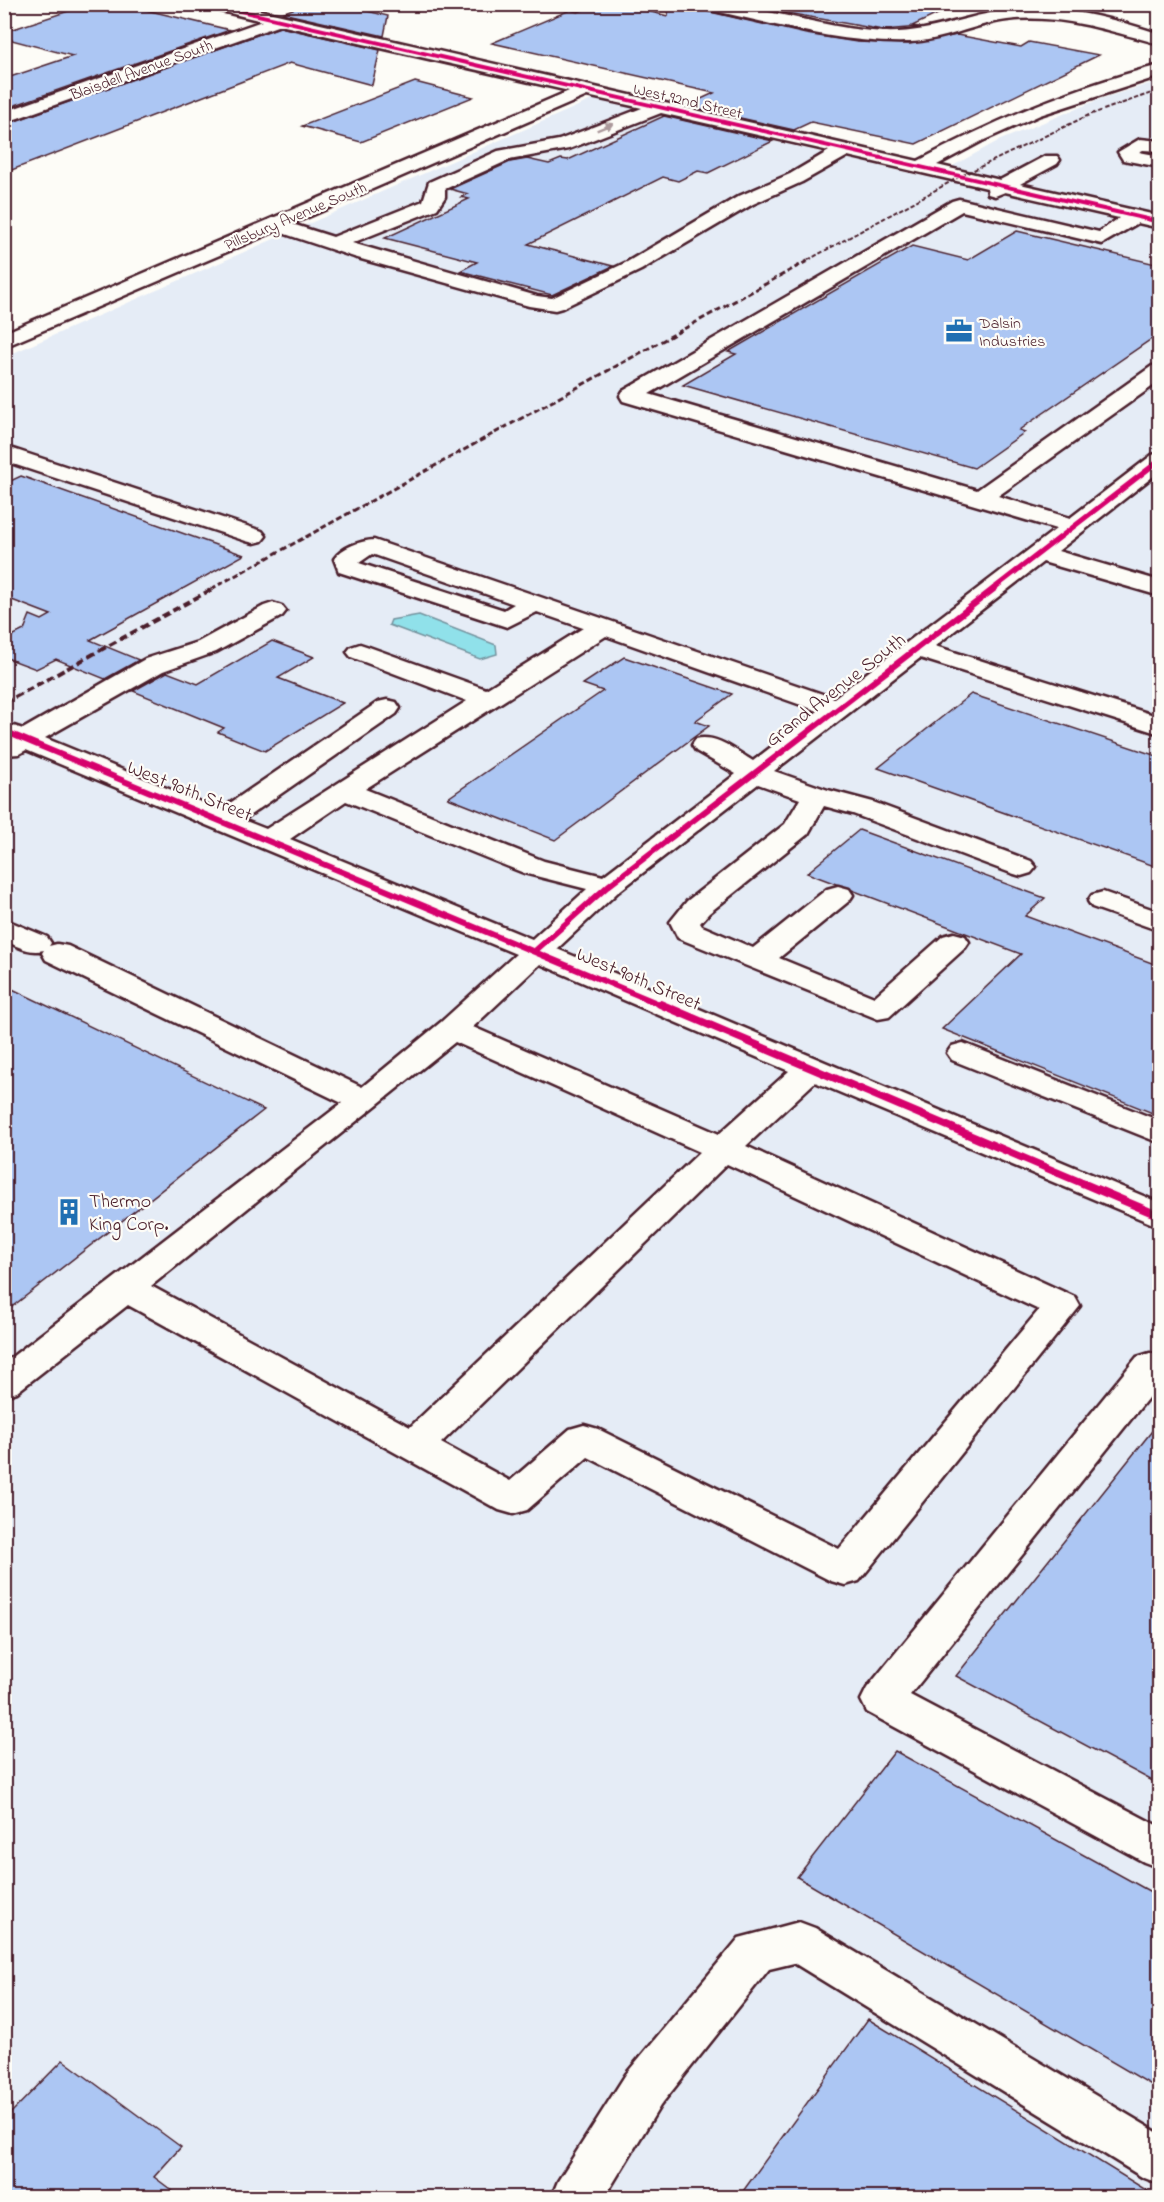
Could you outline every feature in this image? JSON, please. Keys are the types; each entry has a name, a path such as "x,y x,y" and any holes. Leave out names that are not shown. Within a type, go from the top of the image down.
{"street":[{"name":"West 92nd Street","path":"210,4 1003,186 1152,218"},
{"path":"706,4 872,36 935,35 983,20 1027,14 1100,20 1160,39"},
{"name":"Blaisdell Avenue South","path":"4,118 278,20"},
{"path":"921,167 976,137 1034,111 1160,70"},
{"name":"Pillsbury Avenue South","path":"4,341 586,90"},
{"path":"336,243 430,205 436,197 436,186 494,159 523,150 550,148 660,107"},
{"path":"1160,146 1140,144 1127,152 1129,156 1160,162"},
{"path":"275,224 525,299 555,304 634,266 746,200 796,178 845,150"},
{"path":"968,207 1051,160"},
{"path":"1073,526 630,396 959,205 1102,238 1152,218"},
{"path":"980,498 1160,371"},
{"path":"4,453 254,536"},
{"name":"Grand Avenue South","path":"4,1383 364,1101 452,1029 608,886 1073,526 1153,472"},
{"path":"536,602 507,619 348,567 346,559 365,548 374,547 536,602 605,626 836,708"},
{"path":"1039,553 1160,589"},
{"path":"11,740 154,664 207,647 273,611"},
{"path":"268,840 605,626"},
{"path":"916,648 1160,726"},
{"path":"360,652 488,699"},
{"path":"223,821 387,708"},
{"name":"West 90th Street","path":"11,740 223,821 1160,1216"},
{"path":"706,744 754,773 818,796 862,808 1021,867"},
{"path":"344,790 534,867 608,886"},
{"path":"818,796 804,813 798,828 698,907 685,922 689,932 878,1010 954,942"},
{"path":"757,960 838,895"},
{"path":"1102,901 1160,922"},
{"path":"4,928 364,1101"},
{"path":"126,1288 513,1500 584,1439 845,1570 1062,1306 723,1149 452,1029"},
{"path":"963,1053 1160,1133"},
{"path":"415,1445 723,1149 810,1069"},
{"path":"1160,1370 1150,1366 882,1700 1160,1849"},
{"path":"576,2198 643,2090 755,1952 799,1942 1160,2161"}],"shaded area":[{"path":"1159,81 1159,2197 5,2197 4,357 594,99 931,178 998,141 1100,99"}],"water":[{"path":"419,615 496,645 497,654 480,659 389,625 391,620"}],"building":[{"path":"90,4 121,4 230,30 4,109 4,79 73,56 4,38 4,32"},
{"path":"306,4 338,4 388,16 384,36 282,13"},
{"path":"597,4 618,4 668,16 669,4 697,4 706,11 806,34 857,42 909,44 957,35 1021,47 1029,42 1099,55 916,144 811,122 794,130 686,106 714,93 492,43 570,10 578,12"},
{"path":"736,4 959,4 912,26 920,27 883,30"},
{"path":"280,27 380,50 372,85 290,63 4,173 4,125"},
{"path":"415,82 473,97 361,142 302,126"},
{"path":"664,116 773,141 708,173 698,171 678,181 663,177 528,244 613,266 552,295 460,271 477,262 385,238 469,199 461,197 468,194 450,189 510,162 527,159 549,164 561,159 568,160"},
{"path":"1017,231 1160,265 1160,333 1019,430 1025,432 974,468 683,385 736,354 728,352 912,246 968,260"},
{"path":"21,476 244,555 90,640 139,660 105,679 56,659 36,669 4,657 4,640 24,630 30,615 42,620 51,615 4,597 4,484"},
{"path":"272,641 314,657 278,678 343,703 265,751 218,732 224,728 133,691 167,672 198,684"},
{"path":"624,657 732,694 695,721 709,726 555,840 448,798 603,691 583,684"},
{"path":"971,694 1160,757 1160,868 878,768"},
{"path":"859,830 1045,898 1025,916 1160,966 1160,1116 942,1029 1021,954 807,873"},
{"name":"Thermo King Corp.","path":"4,985 264,1110 4,1313"},
{"path":"1160,1421 1160,1785 956,1676"},
{"path":"895,1751 1160,1897 1160,2090 797,1877"},
{"path":"868,2019 1159,2198 738,2198"},
{"path":"63,2060 181,2147 154,2177 182,2198 4,2198 4,2120"}],"railway":[{"path":"808,260 961,176 1089,115 1160,90"},
{"path":"211,589 811,259"},
{"path":"4,703 214,588"}],"cycle path":[{"path":"210,4 1160,222"},
{"path":"535,951 608,886 1160,460"},
{"path":"4,731 535,951 1160,1216"}],"place":[{"name":"Dalsin Industries","path":"959,331"},
{"name":"Thermo King Corp.","path":"69,1212"}]}
